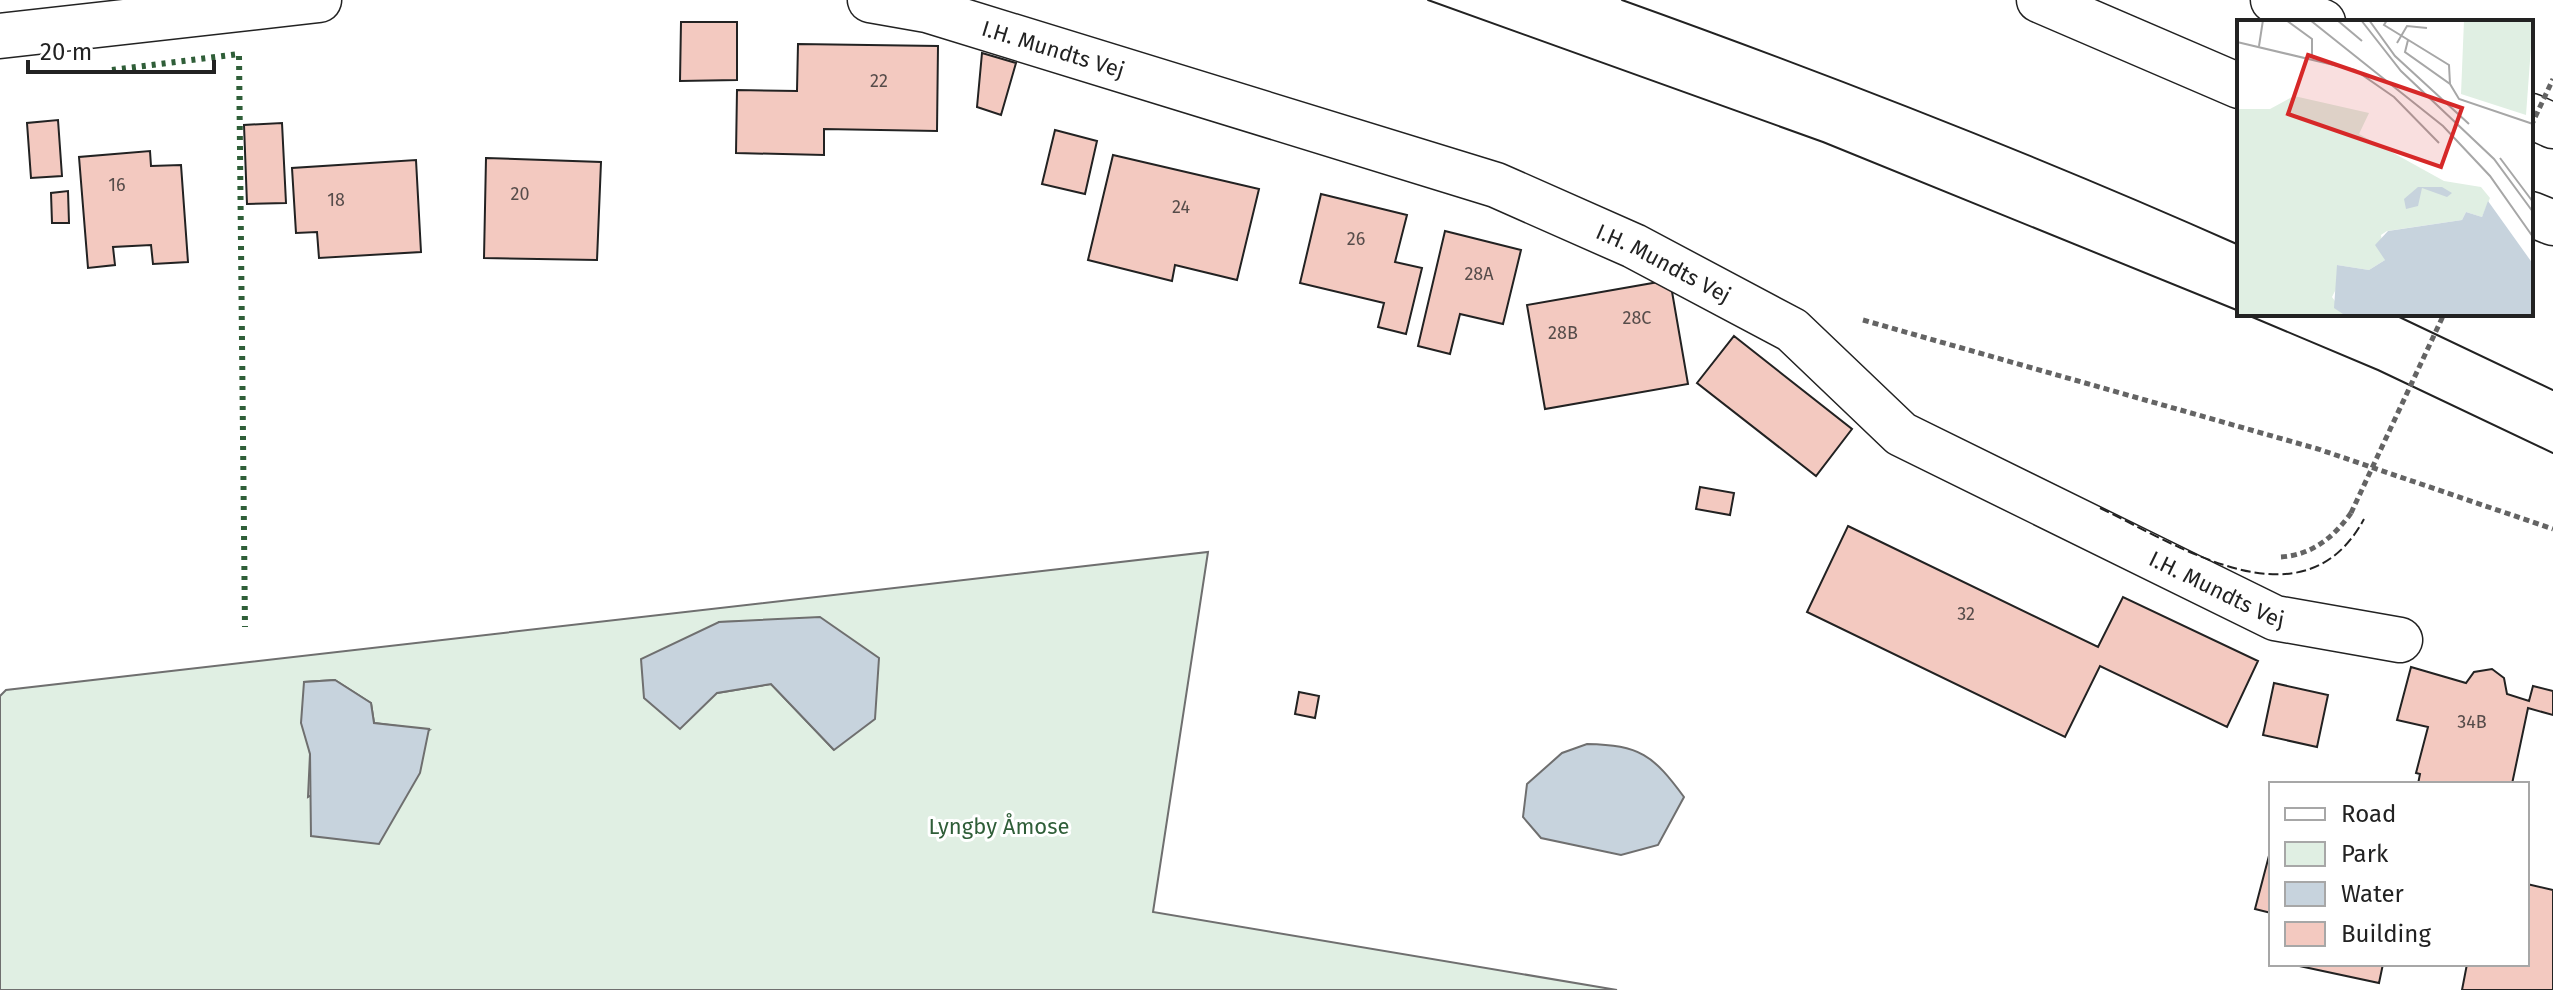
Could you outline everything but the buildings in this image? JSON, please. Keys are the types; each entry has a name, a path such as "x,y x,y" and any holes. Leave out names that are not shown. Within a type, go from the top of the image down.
{"main road":[{"path":"0,36 77,14 319,0"},
{"name":"I.H. Mundts Vej","path":"870,0 927,10 1496,185 1634,246 1792,330 1901,434 2275,618 2400,640"},
{"path":"2039,0 2237,85"},
{"path":"2273,0 2318,20"},
{"path":"2533,117 2553,126"},
{"path":"2533,215 2553,223"}],"path":[{"path":"2533,122 2553,79"},
{"path":"1792,330 1820,308 2318,449 2553,529"},
{"path":"2351,513 2443,316"}],"green space":[{"name":"Lyngby Åmose","path":"1208,552 1153,912 1617,990 0,990 0,696 6,690","holes":["767,621 834,750 771,684 717,693 719,622","335,680 371,703 374,723 429,730 308,797 310,754 304,682"]}],"water":[{"path":"820,617 879,658 875,719 834,750 771,684 717,693 680,729 644,698 641,659 719,622"},
{"path":"335,680 371,703 374,723 429,729 420,773 379,844 311,836 310,754 301,723 304,682"},
{"path":"1587,744 1620,747 1644,755 1663,771 1684,797 1658,845 1621,855 1541,838 1523,817 1527,784 1562,753"}],"tram line":[{"path":"1428,0 1823,142 2237,310"},
{"path":"1622,0 1933,117 2237,244"},
{"path":"2250,316 2378,370 2553,453"},
{"path":"2397,316 2553,390"}],"hedge":[{"path":"112,70 239,54 245,627"}],"fence":[{"path":"2100,508 2203,557 2240,569 2275,574 2309,569 2339,552 2364,519"}]}
